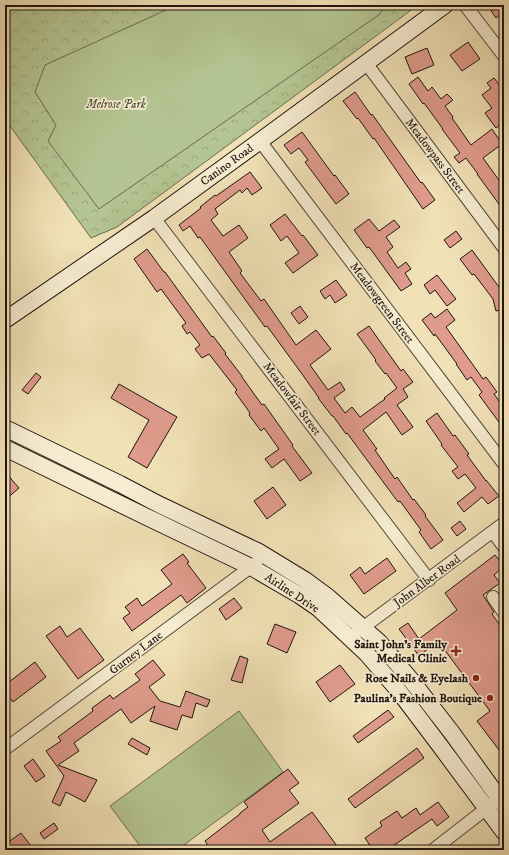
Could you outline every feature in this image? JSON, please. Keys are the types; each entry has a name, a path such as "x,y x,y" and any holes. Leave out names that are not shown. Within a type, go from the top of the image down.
{"main road":[{"name":"Canino Road","path":"5,320 154,218 260,142 445,5"},
{"name":"Airline Drive","path":"5,428 266,556 305,580 328,597 379,642 452,733 498,800 504,832"},
{"name":"Airline Drive","path":"5,448 251,567 299,594 318,608 367,654 498,800"},
{"path":"111,500 120,484"}],"street":[{"path":"466,5 504,56"},
{"name":"Meadowpass Street","path":"366,63 504,248"},
{"name":"Meadowgreen Street","path":"260,142 504,464"},
{"name":"Meadowfair Street","path":"154,218 429,580"},
{"name":"John Alber Road","path":"350,638 504,524"},
{"path":"493,532 504,547"},
{"name":"Gurney Lane","path":"5,749 266,556"},
{"path":"493,597 504,613"},
{"path":"433,850 498,800"}],"green space":[{"name":"Melrose Park","path":"5,5 418,5 117,227 91,238 5,119"},
{"name":"Melrose Park","path":"167,5 385,5 380,14 99,209 48,141 56,125 35,92 45,65 166,10"},
{"path":"239,711 283,772 177,850 143,850 110,806"}],"building":[{"path":"487,5 504,5 504,12 496,18"},
{"path":"468,42 480,59 462,71 450,55"},
{"path":"427,48 434,65 412,74 405,57"},
{"path":"418,77 428,91 432,87 441,99 447,94 453,100 445,106 471,145 492,129 502,144 483,158 504,187 504,211 466,158 459,163 454,157 460,153 409,84"},
{"path":"494,78 504,91 504,122 496,128 485,113 492,108 482,95 491,88 487,83"},
{"path":"355,92 435,200 423,209 374,138 373,139 358,118 357,119 343,101"},
{"path":"302,132 349,194 336,204 305,162 308,160 299,148 291,154 284,145"},
{"path":"250,172 262,188 252,195 247,188 242,193 240,190 215,209 218,214 211,220 223,236 239,225 248,238 229,252 242,271 240,273 261,301 264,299 296,345 316,330 331,349 310,365 328,390 340,382 345,390 334,398 345,413 352,407 360,417 385,399 384,398 397,388 375,361 376,360 357,334 369,326 401,371 403,369 413,382 403,389 408,397 397,405 413,427 402,435 386,412 363,430 377,449 375,450 395,479 397,477 443,540 431,549 419,532 421,530 400,501 398,502 347,433 346,434 318,398 267,326 265,327 200,237 198,238 190,226 183,231 179,225 215,195 216,196"},
{"path":"285,214 318,255 293,273 285,263 299,253 287,236 281,241 270,225"},
{"path":"369,219 379,231 394,220 400,227 386,237 393,247 387,252 398,268 406,262 411,269 405,273 412,284 401,291 369,247 367,248 354,230"},
{"path":"456,231 462,239 450,248 444,240"},
{"path":"147,249 212,337 213,336 226,353 225,354 262,405 264,404 312,473 300,481 284,459 272,468 265,459 279,449 264,428 261,431 249,415 250,413 235,392 237,390 209,354 202,358 195,349 200,345 190,332 187,334 182,326 186,323 161,289 157,292 134,259"},
{"path":"472,250 504,294 504,309 496,311 493,299 474,274 472,275 460,259"},
{"path":"437,275 456,299 447,306 435,290 430,294 424,285"},
{"path":"336,280 347,295 335,303 330,295 325,299 320,291"},
{"path":"300,306 308,317 299,324 291,313"},
{"path":"447,309 455,320 446,327 483,379 486,377 497,392 494,394 504,408 504,429 479,395 482,392 471,377 467,380 435,334 434,336 422,320 431,313 435,318"},
{"path":"36,373 41,377 28,394 22,390"},
{"path":"119,384 177,417 147,468 128,457 149,420 111,398"},
{"path":"437,413 453,436 455,435 469,454 467,455 486,481 499,496 488,504 482,497 464,512 457,503 476,488 465,474 458,479 452,471 458,467 441,445 442,444 426,421"},
{"path":"5,472 19,488 5,500"},
{"path":"273,487 286,505 267,519 254,501"},
{"path":"460,521 466,529 457,536 451,528"},
{"path":"183,554 189,562 187,563 206,588 187,603 181,595 132,631 123,618 130,613 125,607 137,598 142,606 172,584 161,570"},
{"path":"495,555 504,566 494,575 500,583 483,595 494,612 492,614 504,631 504,745 499,750 477,721 490,711 438,641 419,656 399,629 408,623 419,639 457,610 445,593"},
{"path":"387,558 396,571 364,594 350,575 360,567 365,574"},
{"path":"234,598 242,608 226,620 219,609"},
{"path":"275,624 296,632 287,653 267,644"},
{"path":"60,626 67,637 80,628 104,660 78,679 46,636"},
{"path":"240,656 248,659 242,683 231,680"},
{"path":"153,660 165,675 149,687 160,701 180,707 186,691 210,700 207,707 196,703 192,718 182,715 177,730 150,721 155,706 131,723 121,709 74,743 79,751 58,765 97,780 85,802 66,792 60,806 52,802 64,776 46,751 61,741 58,737 93,711 92,708 110,695 113,699 140,680 135,674"},
{"path":"35,662 46,677 13,702 5,692 5,685"},
{"path":"340,665 355,684 330,702 316,682"},
{"path":"388,710 394,717 358,743 353,736"},
{"path":"132,738 150,748 147,755 128,744"},
{"path":"417,748 424,758 355,808 348,799"},
{"path":"33,759 45,776 36,782 24,766"},
{"path":"288,769 299,783 289,790 299,803 262,830 270,842 312,812 340,850 271,850 267,845 260,850 211,850 205,841 248,807 244,802"},
{"path":"438,802 449,817 437,826 432,819 387,850 373,850 365,838 382,826 380,822 397,811 402,818 416,808 420,815"},
{"path":"54,823 58,829 44,839 40,833"},
{"path":"21,833 34,850 12,850 7,843"}],"place":[{"name":"Saint John's Family Medical Clinic","path":"456,651"},
{"name":"Rose Nails & Eyelash","path":"476,678"},
{"name":"Paulina's Fashion Boutique","path":"490,698"}]}
